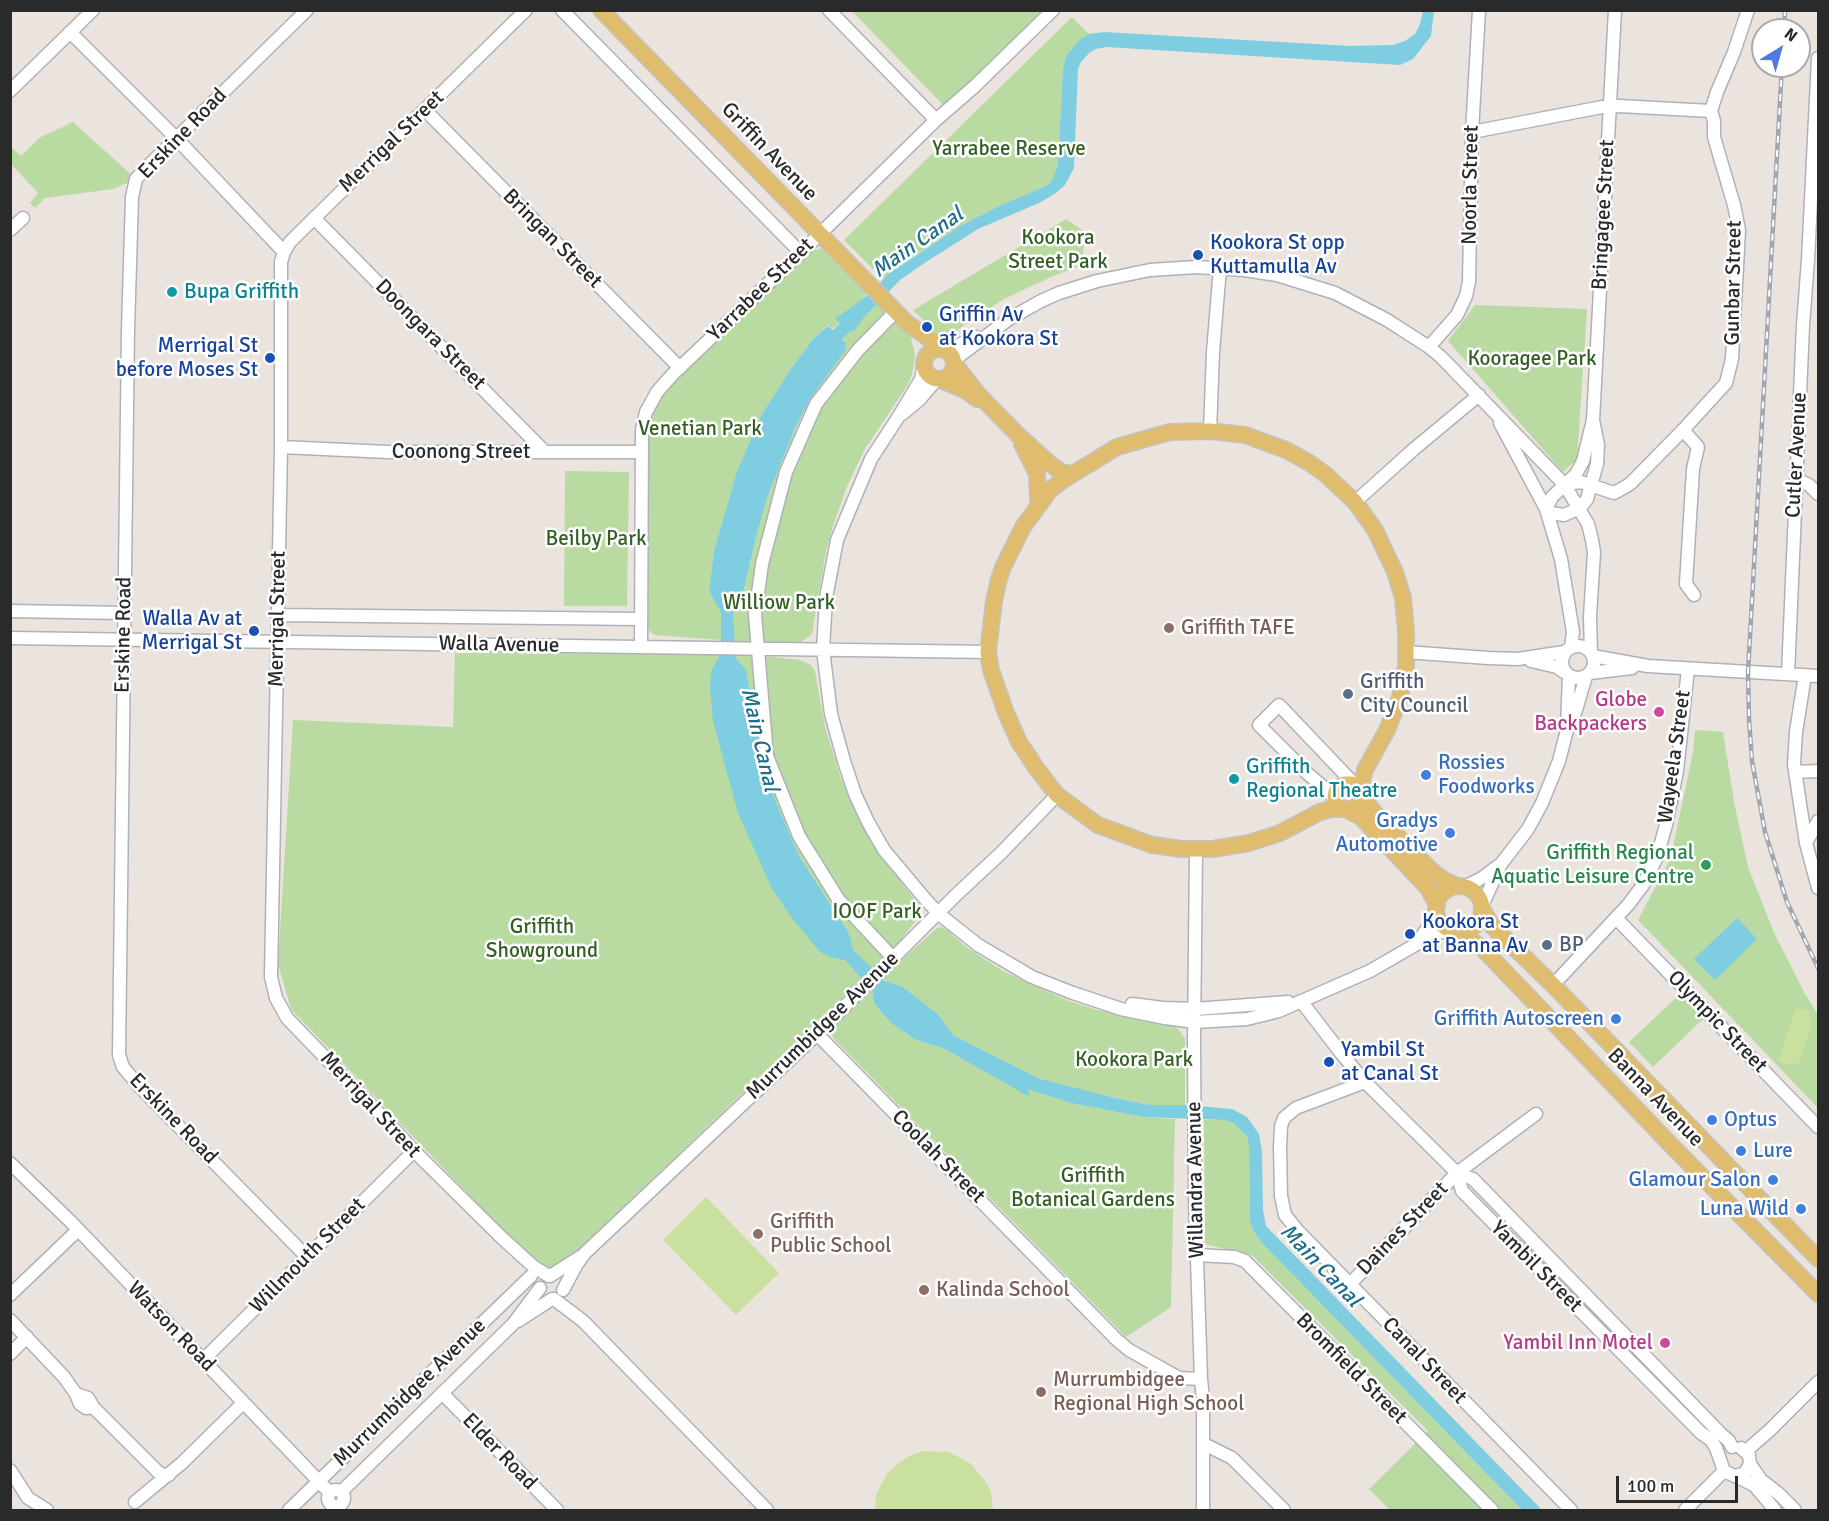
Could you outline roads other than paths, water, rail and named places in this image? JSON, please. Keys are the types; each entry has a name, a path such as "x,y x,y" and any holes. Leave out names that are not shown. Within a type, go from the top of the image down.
{"main road":[{"name":"Griffin Avenue","path":"601,10 907,323 949,356 978,394 1017,434 1061,472 1072,474"},
{"name":"Griffin Avenue","path":"907,323 925,362"},
{"path":"934,350 949,356 952,372 938,379 930,375 925,362 934,350"},
{"name":"Griffin Avenue","path":"938,379 966,391 1005,422"},
{"path":"1210,431 1245,435 1286,450 1325,474 1356,502 1375,530 1399,580 1405,615 1406,652 1400,697 1387,730 1365,770 1359,790 1358,805 1320,812 1289,829 1249,843 1196,850 1164,847 1134,839 1098,825 1056,795 1019,742 998,691 988,652 991,619 999,579 1010,551 1018,535 1050,490 1072,474 1102,454 1134,441 1170,432 1210,431"},
{"name":"Griffin Avenue","path":"1017,434 1037,474 1040,504"},
{"path":"1342,807 1335,795 1338,788 1348,783 1359,790 1369,806 1398,846 1428,888 1443,925 1456,931 1470,929 1477,923 1482,908 1478,896 1460,886 1450,884 1398,846 1361,817 1342,807"},
{"path":"1437,908 1446,890 1460,886"},
{"name":"Banna Avenue","path":"1482,908 1494,927 1818,1259"},
{"name":"Banna Avenue","path":"1456,931 1483,949 1818,1294"},
{"path":"1535,1005 1553,985"}],"street":[{"path":"10,91 93,10"},
{"name":"Erskine Road","path":"307,10 136,179 132,197 123,639 119,1055 123,1067 139,1086 307,1257"},
{"name":"Merrigal Street","path":"526,10 290,242 281,262 281,447 271,977 276,998 287,1018 414,1151 502,1238 534,1267 550,1276"},
{"path":"562,10 800,252"},
{"path":"830,10 936,120"},
{"name":"Yarrabee Street","path":"641,647 642,429 646,412 657,392 936,120 975,86 1053,10"},
{"name":"Noorla Street","path":"1430,347 1457,315 1466,296 1469,282 1472,132 1479,10"},
{"name":"Bringagee Street","path":"1546,509 1552,497 1576,474 1583,460 1593,420 1616,10"},
{"name":"Gunbar Street","path":"1592,485 1614,493 1631,483 1726,383 1732,359 1739,230 1714,137 1714,121 1711,111 1748,10"},
{"path":"70,32 176,138 284,252"},
{"name":"Cutler Avenue","path":"1788,674 1803,325 1813,260 1810,217 1818,58"},
{"path":"1472,132 1610,106 1711,111"},
{"name":"Bringan Street","path":"425,110 680,368"},
{"path":"1810,217 1818,196"},
{"path":"10,230 23,218"},
{"name":"Doongara Street","path":"314,218 545,452"},
{"path":"1210,431 1213,352 1220,268"},
{"path":"949,356 1041,301 1097,281 1150,270 1220,268 1277,275 1335,293 1379,315 1430,347 1479,395 1564,484 1588,524 1594,552 1590,616 1594,662 1567,730 1554,775 1535,817 1501,864 1482,908"},
{"path":"891,306 816,404 786,472 762,564 755,615 767,756 799,836 838,899 893,958"},
{"path":"925,362 921,379 871,459 837,540 826,598 823,650 831,714 855,794 884,850 939,914 964,935 1032,977 1121,1008 1195,1022 1247,1019 1279,1011 1370,971 1438,933 1456,931"},
{"path":"899,416 919,400 938,379"},
{"path":"1356,502 1414,449 1479,395"},
{"path":"1495,414 1546,509 1563,571 1573,632 1568,650 1561,662 1566,674 1567,730"},
{"name":"Bringagee Street","path":"1580,508 1587,499 1597,464 1598,445 1593,420"},
{"path":"1683,430 1698,447 1693,469 1686,584 1694,595"},
{"name":"Coonong Street","path":"281,447 388,452 641,452"},
{"path":"1796,479 1809,485 1818,494"},
{"path":"1564,484 1575,482 1592,485"},
{"path":"1546,509 1551,513 1564,515 1580,508"},
{"path":"10,611 124,613"},
{"name":"Walla Avenue","path":"278,615 640,619"},
{"name":"Walla Avenue","path":"10,638 988,652"},
{"path":"1518,659 1582,646 1592,655 1648,666 1818,676"},
{"path":"1406,652 1518,659 1547,664 1577,679 1588,675 1648,666"},
{"name":"Wayeela Street","path":"1553,985 1616,918 1643,885 1657,856 1666,825 1678,762 1688,669"},
{"path":"1804,675 1796,732 1795,772 1806,843 1818,888"},
{"path":"1342,807 1259,725 1279,705 1359,790"},
{"path":"1795,772 1818,771"},
{"name":"Murrumbidgee Avenue","path":"550,1276 585,1253 817,1035 1001,853 1056,795"},
{"path":"1806,843 1818,821"},
{"name":"Willandra Avenue","path":"1196,850 1195,1128 1204,1444 1203,1510"},
{"path":"1460,886 1482,878 1501,864"},
{"path":"1415,945 1430,924 1437,908"},
{"name":"Olympic Street","path":"1616,918 1818,1127"},
{"path":"1073,993 1153,1007 1196,1009 1301,1001"},
{"name":"Yambil Street","path":"1301,1001 1365,1082 1456,1173 1473,1179 1729,1441 1732,1447"},
{"name":"Coolah Street","path":"817,1035 1116,1339 1129,1350 1179,1378 1201,1379"},
{"name":"Canal Street","path":"1365,1082 1296,1108 1284,1118 1281,1126 1281,1196 1286,1215 1298,1231 1570,1510"},
{"name":"Daines Street","path":"1350,1284 1456,1173 1536,1114"},
{"name":"Willmouth Street","path":"203,1360 414,1151"},
{"name":"Watson Road","path":"10,1163 78,1230 319,1480 336,1502"},
{"name":"Yambil Street","path":"1456,1173 1462,1191 1701,1433 1711,1440 1722,1466"},
{"path":"10,1295 78,1230"},
{"name":"Merrigal Street","path":"502,1238 540,1287"},
{"name":"Murrumbidgee Avenue","path":"513,1324 558,1295 585,1253"},
{"name":"Bromfield Street","path":"1197,1255 1234,1257 1245,1261 1492,1510"},
{"name":"Murrumbidgee Avenue","path":"290,1510 531,1276"},
{"path":"558,1295 562,1283 560,1280 554,1276 544,1279 540,1287 542,1295 558,1295 767,1510"},
{"name":"Murrumbidgee Avenue","path":"336,1502 513,1324 540,1287"},
{"path":"10,1320 64,1377 76,1394 88,1398 93,1407 158,1472 164,1475 169,1474"},
{"path":"10,1354 27,1337"},
{"path":"1746,1451 1818,1382"},
{"name":"Elder Road","path":"442,1393 557,1510"},
{"path":"135,1502 169,1474 243,1403"},
{"path":"1204,1444 1232,1458 1284,1510"},
{"path":"1685,1510 1722,1466 1724,1452 1732,1447 1746,1451 1750,1464 1761,1480 1795,1510"},
{"path":"1736,1476 1745,1473 1750,1464"},
{"path":"1722,1466 1731,1476 1736,1476 1754,1485 1774,1510"},
{"path":"13,1474 28,1498 48,1510"}],"water":[{"name":"Main Canal","path":"1423,11 1434,11 1431,36 1413,59 1400,65 1106,47 1089,53 1078,69 1074,168 1065,185 1039,203 978,229 926,262 900,280 864,317 854,331 849,332 842,339 846,343 845,351 810,399 795,428 767,498 741,602 733,613 736,658 746,670 762,758 774,798 799,856 849,933 853,950 885,981 903,987 939,1015 953,1035 1040,1079 1150,1105 1232,1109 1247,1117 1259,1134 1262,1151 1263,1210 1266,1226 1542,1510 1522,1510 1262,1243 1253,1230 1250,1220 1247,1137 1233,1123 1225,1120 1143,1117 1071,1103 1028,1089 1030,1097 943,1048 916,1040 891,1023 874,1003 872,990 845,960 820,952 772,889 738,813 713,721 710,689 711,671 721,654 721,613 709,591 714,551 737,471 762,414 814,338 828,326 833,330 840,323 835,319 872,292 887,275 960,226 1051,182 1058,165 1063,68 1066,56 1079,40 1089,34 1104,32 1351,46 1393,45 1415,34"},
{"path":"1737,918 1757,939 1715,980 1694,959"}],"railway":[{"path":"1785,10 1785,18"},
{"path":"1781,78 1748,672 1749,719 1752,761 1765,832 1787,902 1818,968"}],"place":[{"name":"Kookora St opp Kuttamulla Av","path":"1198,255"},
{"name":"Bupa Griffith","path":"172,292"},
{"name":"Griffin Av at Kookora St","path":"927,327"},
{"name":"Merrigal St before Moses St","path":"270,358"},
{"name":"Griffith TAFE","path":"1169,628"},
{"name":"Walla Av at Merrigal St","path":"254,631"},
{"name":"Griffith City Council","path":"1348,694"},
{"name":"Globe Backpackers","path":"1659,712"},
{"name":"Rossies Foodworks","path":"1426,775"},
{"name":"Griffith Regional Theatre","path":"1234,779"},
{"name":"Gradys Automotive","path":"1450,833"},
{"name":"Griffith Regional Aquatic Leisure Centre","path":"1706,865"},
{"name":"Kookora St at Banna Av","path":"1410,934"},
{"name":"BP","path":"1547,945"},
{"name":"Griffith Autoscreen","path":"1616,1019"},
{"name":"Yambil St at Canal St","path":"1329,1062"},
{"name":"Optus","path":"1712,1120"},
{"name":"Lure","path":"1741,1151"},
{"name":"Glamour Salon","path":"1773,1180"},
{"name":"Luna Wild","path":"1801,1209"},
{"name":"Griffith Public School","path":"758,1234"},
{"name":"Kalinda School","path":"924,1290"},
{"name":"Yambil Inn Motel","path":"1665,1343"},
{"name":"Murrumbidgee Regional High School","path":"1041,1392"}],"park label":[{"name":"Yarrabee Reserve","path":"1009,149"},
{"name":"Kookora Street Park","path":"1058,250"},
{"name":"Kooragee Park","path":"1532,359"},
{"name":"Venetian Park","path":"700,429"},
{"name":"Beilby Park","path":"596,539"},
{"name":"Williow Park","path":"779,603"},
{"name":"IOOF Park","path":"877,912"},
{"name":"Griffith Showground","path":"542,939"},
{"name":"Kookora Park","path":"1134,1060"},
{"name":"Griffith Botanical Gardens","path":"1093,1188"}]}
